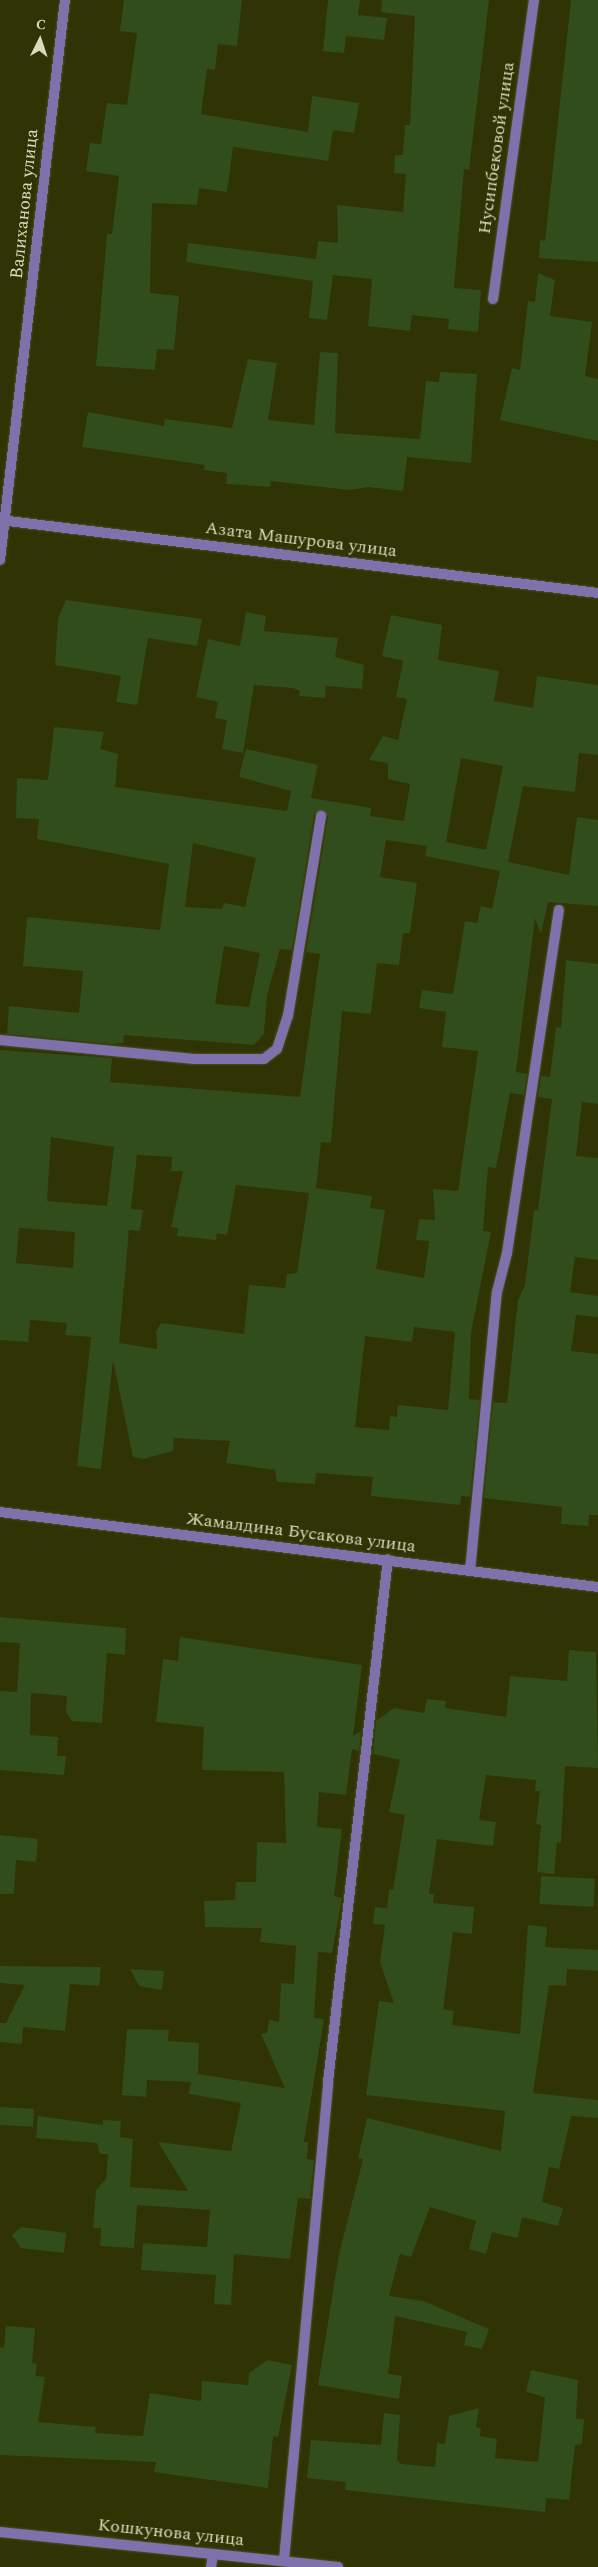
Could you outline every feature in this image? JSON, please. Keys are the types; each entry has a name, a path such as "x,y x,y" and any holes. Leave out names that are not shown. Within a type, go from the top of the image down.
{"street":[{"name":"Валиханова улица","path":"0,560 2,521 65,0"},
{"name":"Нусипбековой улица","path":"493,299 534,0"},
{"name":"Азата Машурова улица","path":"2,521 598,592"},
{"path":"0,1040 194,1059 264,1059 277,1049 288,1016 321,816"},
{"path":"470,1571 497,1292 507,1253 559,910"},
{"name":"Жамалдина Бусакова улица","path":"0,1512 388,1559 598,1587"},
{"path":"284,2560 328,2082 388,1559"},
{"name":"Кошкунова улица","path":"0,2532 338,2567"},
{"path":"211,2567 212,2554"}],"building":[{"path":"124,0 242,0 237,46 218,44 215,70 207,69 201,114 308,132 312,96 359,103 354,133 333,130 328,161 233,147 227,192 199,188 197,205 152,203 150,293 179,296 174,350 157,349 155,370 96,366 107,234 112,234 119,176 86,171 90,143 101,144 107,103 127,105 137,33 120,31"},
{"path":"328,0 360,0 358,15 387,18 384,40 346,36 344,53 323,51"},
{"path":"382,0 489,0 469,170 464,169 454,288 481,290 478,332 448,329 449,319 412,315 410,331 368,326 372,279 333,275 327,320 309,318 313,281 186,262 188,243 316,259 318,241 338,243 337,205 403,212 406,174 394,173 395,155 403,155 405,125 410,125 415,16 381,12"},
{"path":"571,0 598,0 598,262 539,258 540,240 545,241"},
{"path":"538,273 555,280 550,316 592,322 585,376 598,379 598,441 500,420 512,368 520,370 528,301 535,302"},
{"path":"320,352 338,353 335,433 420,439 426,381 439,382 440,372 477,374 471,463 407,457 403,491 368,487 349,490 271,481 270,487 226,484 227,473 204,470 205,465 82,447 88,412 164,426 165,419 232,428 248,359 277,363 268,420 314,425"},
{"path":"66,600 202,619 197,646 148,638 137,705 116,702 121,676 55,665 58,618"},
{"path":"246,612 266,616 264,631 338,638 335,657 364,665 362,689 326,686 325,698 299,696 300,691 293,688 254,685 243,753 222,749 227,720 215,718 218,702 196,697 208,639 240,646"},
{"path":"391,615 442,625 438,660 499,671 494,701 533,708 537,676 598,685 598,755 579,753 575,792 523,786 508,862 569,875 577,817 598,820 598,906 548,902 541,934 535,918 516,1072 527,1074 524,1095 510,1093 496,1168 488,1167 483,1231 491,1232 471,1333 469,1399 480,1400 470,1497 461,1496 460,1505 371,1496 373,1477 316,1473 315,1484 277,1482 275,1470 226,1463 230,1441 174,1438 173,1451 143,1459 133,1457 113,1360 101,1469 77,1466 91,1337 65,1335 67,1323 30,1320 28,1342 0,1340 0,1050 112,1058 110,1082 300,1097 320,954 306,952 328,817 322,809 314,815 292,950 280,949 267,995 264,1034 254,1045 124,1035 123,1043 113,1044 7,1034 9,1006 79,1013 83,971 23,966 27,917 160,930 169,864 37,839 39,819 16,818 17,778 48,780 54,727 104,732 100,749 118,754 115,787 287,811 291,791 239,777 246,749 318,765 311,798 371,808 370,816 404,821 410,784 388,779 388,763 369,760 383,736 398,740 407,699 396,697 403,661 382,656","holes":["461,758 503,766 486,850 446,842","386,840 427,846 425,856 500,871 492,909 481,906 477,923 465,921 453,994 422,990 419,1008 446,1012 442,1047 478,1051 458,1191 433,1189 435,1220 419,1219 416,1240 429,1241 424,1278 376,1269 385,1210 370,1208 372,1196 316,1188 321,1142 331,1143 342,1011 371,1014 377,963 399,965 403,933 410,933 417,883 380,877","193,843 256,858 245,907 224,903 222,909 185,907","224,946 260,953 249,1007 215,1004","51,1137 114,1147 107,1206 47,1201","137,1155 172,1157 171,1171 183,1171 171,1227 178,1228 177,1236 216,1240 217,1233 227,1235 236,1185 309,1193 297,1273 287,1274 285,1288 249,1285 244,1334 161,1323 156,1331 157,1349 119,1343 129,1230 140,1231 143,1210 131,1209","19,1228 75,1232 73,1268 16,1263","414,1327 455,1332 448,1410 398,1405 397,1417 390,1416 389,1430 355,1427 365,1336 412,1342"]},
{"path":"566,960 598,964 598,1104 582,1102 576,1156 598,1158 598,1260 575,1257 570,1292 598,1296 598,1317 576,1315 571,1351 598,1354 598,1515 589,1515 588,1526 561,1524 562,1507 484,1498 493,1402 507,1403 518,1300 525,1285 534,1210 538,1210 552,1099 538,1097 541,1076 550,1077 556,1027 561,1028"},
{"path":"0,1617 126,1628 125,1655 107,1653 102,1723 72,1721 66,1712 67,1696 22,1692 31,1693 30,1735 58,1737 57,1756 66,1756 64,1775 0,1770 0,1691 17,1692 20,1643 0,1642"},
{"path":"180,1637 362,1665 353,1736 361,1731 359,1751 352,1749 346,1795 319,1792 317,1827 342,1829 334,1896 342,1898 332,1953 318,1952 314,2018 324,2019 304,2142 308,2142 307,2159 314,2160 310,2199 298,2198 290,2259 234,2254 231,2305 214,2304 216,2275 141,2270 143,2243 207,2247 210,2210 137,2205 134,2248 100,2246 101,2228 93,2228 96,2190 106,2179 108,2154 100,2154 97,2143 36,2138 38,2116 103,2125 103,2120 121,2121 120,2137 133,2139 130,2187 188,2191 158,2142 231,2151 241,2103 189,2094 191,2082 147,2080 146,2097 122,2095 127,2029 169,2030 168,2041 199,2043 198,2074 285,2088 261,2034 267,2033 269,2020 279,2022 281,1983 294,1984 296,1946 260,1942 262,1928 205,1927 204,1901 235,1900 236,1882 256,1882 257,1842 286,1843 284,1772 202,1770 204,1727 156,1722 163,1659 178,1661"},
{"path":"569,1650 596,1652 598,1768 565,1766 561,1843 557,1842 554,1874 537,1872 541,1825 536,1824 540,1791 535,1791 536,1780 486,1775 479,1820 496,1822 493,1846 437,1839 429,1894 434,1894 433,1903 474,1907 472,1934 453,1932 443,2009 454,2011 452,2025 520,2034 528,1925 547,1927 545,1947 598,1950 598,1971 567,1969 566,1986 549,1985 533,2093 598,2100 598,2118 571,2116 559,2169 549,2167 542,2202 563,2208 558,2226 522,2217 518,2238 492,2232 486,2254 469,2249 476,2221 430,2207 411,2257 400,2254 389,2296 423,2301 489,2329 482,2349 464,2345 467,2332 395,2316 388,2374 402,2376 399,2399 318,2385 339,2254 363,2159 358,2158 367,2118 501,2151 505,2111 366,2095 379,2001 394,2003 380,1962 385,1925 373,1924 375,1907 387,1908 389,1889 393,1890 405,1815 389,1812 400,1760 373,1754 376,1721 394,1708 424,1713 427,1699 446,1701 445,1708 506,1717 510,1676 567,1681"},
{"path":"0,1835 38,1839 36,1862 16,1860 14,1894 0,1894"},
{"path":"541,1876 595,1879 593,1907 540,1904"},
{"path":"0,1966 101,1967 99,1986 70,1984 65,2031 23,2027 22,2044 0,2042 0,2023 6,2023 25,1985 0,1983"},
{"path":"130,1969 164,1971 162,1990 139,1986"},
{"path":"0,2107 34,2109 33,2127 0,2125"},
{"path":"21,2227 66,2233 64,2253 21,2248 12,2235"},
{"path":"6,2326 35,2328 32,2363 37,2364 35,2376 45,2377 38,2422 96,2427 95,2433 143,2436 150,2393 201,2401 202,2381 248,2385 249,2373 268,2360 292,2365 278,2437 273,2436 268,2488 154,2472 156,2462 0,2455 0,2347 4,2348"},
{"path":"531,2370 578,2380 576,2419 584,2419 582,2444 575,2445 569,2500 546,2498 545,2512 345,2490 346,2482 307,2478 311,2440 381,2445 384,2413 400,2415 397,2460 401,2464 435,2467 437,2443 445,2444 449,2416 479,2408 476,2427 481,2428 480,2436 497,2439 495,2458 538,2462 545,2397 526,2392"}]}
